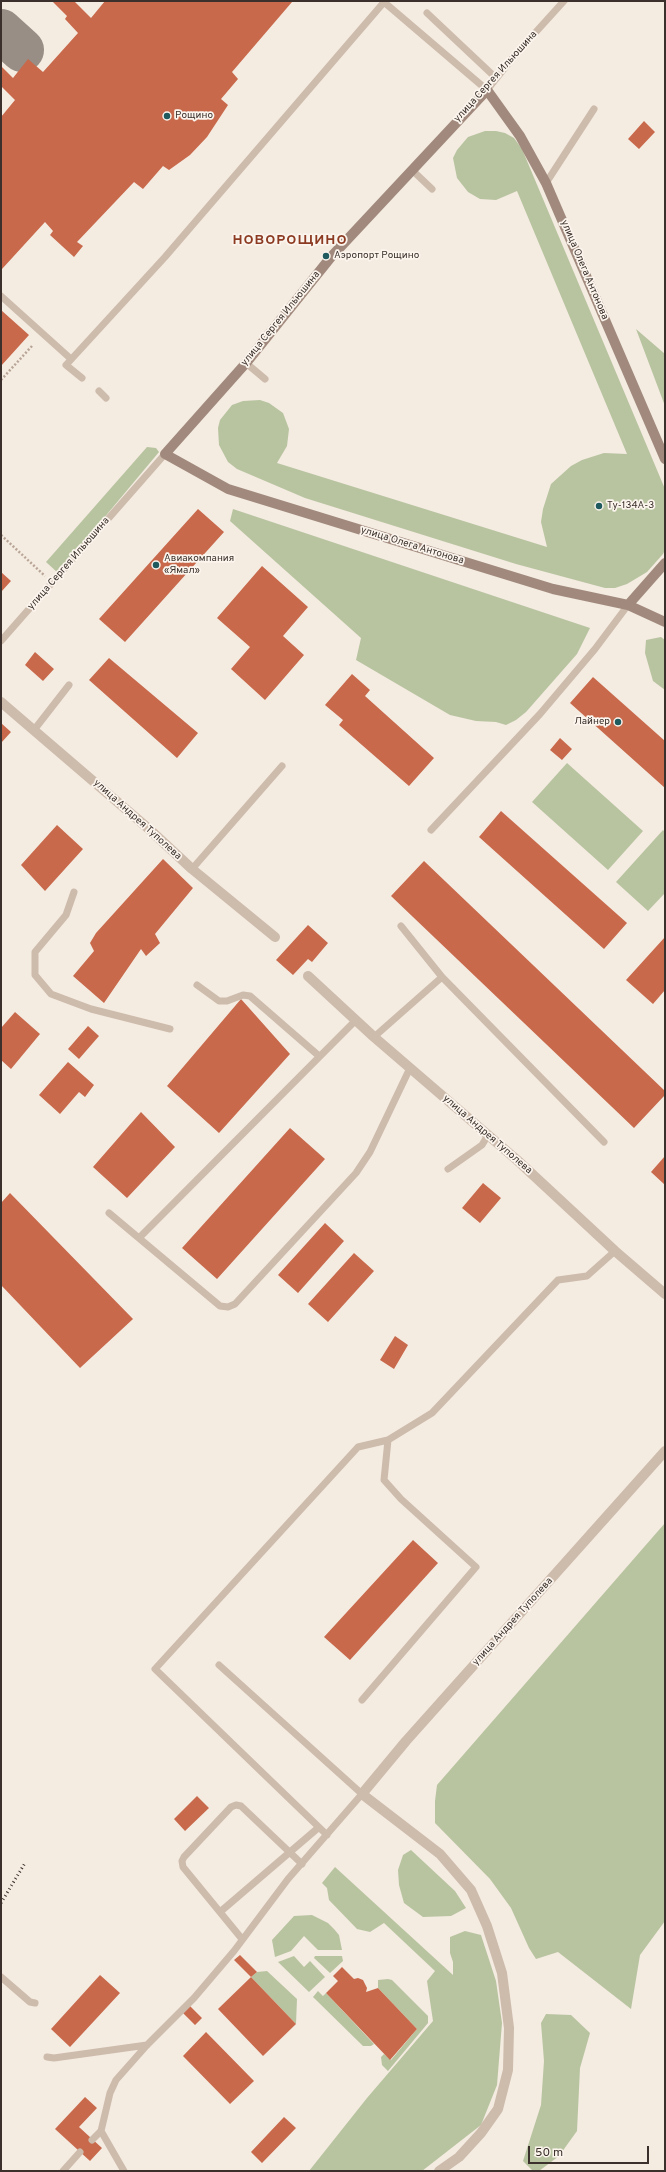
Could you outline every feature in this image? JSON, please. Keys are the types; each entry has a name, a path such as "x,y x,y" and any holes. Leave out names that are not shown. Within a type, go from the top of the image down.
{"street":[{"name":"улица Сергея Ильюшина","path":"165,454 246,363 331,257 486,90"},
{"name":"улица Олега Антонова","path":"486,90 520,136 546,183 665,459"},
{"name":"улица Олега Антонова","path":"165,454 228,489 553,589 628,604 665,622"},
{"path":"628,604 665,562"},
{"name":"улица Андрея Туполева","path":"1,702 192,869 275,937"},
{"name":"улица Андрея Туполева","path":"308,976 374,1037 488,1135 615,1251 665,1294"},
{"name":"улица Андрея Туполева","path":"362,1794 406,1741 665,1451"},
{"path":"362,1794 440,1854 471,1890 487,1926 502,1973 509,2028 508,2070 498,2109 481,2133 458,2157 439,2171"}],"lane":[{"name":"улица Сергея Ильюшина","path":"486,90 564,1"},
{"path":"82,378 66,365 165,257 385,2 486,90"},
{"path":"426,14 496,78"},
{"path":"546,183 594,109"},
{"path":"412,170 432,189"},
{"path":"1,296 72,359"},
{"path":"246,363 264,379"},
{"path":"99,391 106,398"},
{"name":"улица Сергея Ильюшина","path":"1,640 165,454"},
{"path":"432,830 540,714 595,649 628,604"},
{"path":"34,730 69,685"},
{"path":"192,869 282,766"},
{"path":"74,892 66,914 35,952 35,976 51,994 91,1009 170,1030"},
{"path":"400,926 442,977 604,1142"},
{"path":"374,1037 442,977"},
{"path":"197,985 219,1001 226,1001 243,995 250,996 320,1056"},
{"path":"139,1238 356,1020"},
{"path":"109,1213 220,1306 228,1307 235,1304 356,1173 370,1152 410,1068"},
{"path":"448,1168 482,1145 488,1135"},
{"path":"326,1835 155,1669 358,1447 388,1440 432,1413 558,1280 587,1276 615,1251"},
{"path":"362,1700 476,1567 401,1499 384,1480 388,1440"},
{"path":"92,2140 101,2131 110,2093 116,2080 147,2045 194,1998 288,1879 362,1794 219,1665"},
{"path":"242,1939 183,1867 182,1861 231,1806 236,1805 241,1806 302,1864"},
{"path":"220,1912 318,1828"},
{"path":"1,1976 30,2002 35,2003"},
{"path":"47,2057 54,2058 147,2045"},
{"path":"101,2131 124,2171"},
{"path":"63,2171 80,2152"}],"path":[{"path":"1,380 32,346"},
{"path":"1,535 45,576"}],"green space":[{"path":"485,131 505,133 514,138 522,149 665,489 665,550 663,554 647,572 627,584 615,588 605,588 516,564 305,498 237,469 228,462 219,445 218,428 220,420 232,405 243,401 260,400 269,403 283,413 289,429 287,446 277,463 547,547 541,522 543,509 551,484 571,466 582,460 604,453 627,454 517,191 496,200 480,199 468,192 457,178 453,158 457,150 468,137"},
{"path":"636,329 665,354 665,406"},
{"path":"147,447 156,448 159,452 58,573 46,562"},
{"path":"233,509 590,628 577,654 526,712 516,720 506,725 496,722 476,721 450,715 356,660 361,638 230,521"},
{"path":"661,637 665,640 665,690 653,681 645,653 646,640"},
{"path":"567,763 643,831 608,870 532,802"},
{"path":"663,830 665,832 665,893 648,911 616,882"},
{"path":"665,1523 665,1921 640,1955 631,2009 558,1952 536,1959 529,1948 511,1908 490,1879 435,1823 435,1801 437,1785"},
{"path":"411,1850 455,1891 466,1908 451,1916 423,1917 404,1903 399,1885 398,1870 403,1855"},
{"path":"335,1867 453,1975 453,1962 450,1953 450,1937 465,1931 481,1935 496,1981 502,2023 497,2085 481,2125 422,2171 309,2171 367,2098 433,2021 427,1981 435,1971 384,1923 370,1932 357,1929 329,1900 327,1888 322,1883"},
{"path":"312,1915 328,1923 334,1929 339,1935 342,1950 318,1950 304,1936 291,1951 275,1957 272,1940 294,1916"},
{"path":"294,1956 304,1967 310,1961 325,1977 309,1992 278,1962"},
{"path":"315,1956 342,1956 343,1961 330,1973 314,1958"},
{"path":"267,1971 297,1999 296,2024 251,1977 257,1972"},
{"path":"378,1980 392,1980 428,2016 428,2023 388,2071 382,2065 381,2057 384,2054 391,2060 417,2029 378,1988"},
{"path":"318,1991 323,1996 326,1993 374,2044 371,2046 363,2046 313,1997"},
{"path":"546,2014 571,2015 590,2033 580,2068 577,2131 559,2156 539,2171 533,2171 523,2161 541,2105 544,2061 541,2023"}],"building":[{"path":"52,1 74,1 91,18 105,1 292,2 232,72 238,79 221,99 228,105 207,137 190,155 169,170 163,166 143,189 134,182 77,242 83,246 74,257 50,235 53,231 45,222 2,269 1,117 15,100 1,86 1,66 13,78 28,59 43,72 78,33 65,19 67,16"},
{"path":"644,121 655,132 639,149 628,139"},
{"path":"1,310 29,335 1,366"},
{"path":"198,509 224,532 125,642 99,619"},
{"path":"262,566 308,607 283,636 304,655 265,700 231,669 250,647 217,618"},
{"path":"1,572 11,581 1,592"},
{"path":"35,652 54,669 43,681 25,665"},
{"path":"109,658 198,733 177,758 89,680"},
{"path":"352,674 370,690 365,696 434,758 409,786 339,725 343,720 325,705"},
{"name":"Лайнер","path":"593,677 665,741 665,788 570,703"},
{"path":"1,723 11,732 1,743"},
{"path":"560,738 572,749 562,760 550,750"},
{"path":"501,811 627,923 604,949 479,837"},
{"path":"57,825 83,849 45,891 21,865"},
{"path":"163,859 193,888 155,934 160,943 146,956 141,949 104,1003 73,976 94,951 90,943 96,933"},
{"path":"424,861 665,1091 665,1095 634,1128 391,896"},
{"path":"308,925 328,943 312,962 308,959 293,975 276,960"},
{"path":"665,937 665,990 653,1004 626,980"},
{"path":"241,999 290,1054 219,1133 167,1086"},
{"path":"15,1012 40,1034 11,1069 1,1060 1,1028"},
{"path":"88,1026 99,1036 79,1059 68,1049"},
{"path":"68,1062 94,1085 85,1097 79,1092 60,1114 39,1095"},
{"path":"141,1112 175,1147 127,1198 93,1167"},
{"path":"290,1128 325,1159 217,1279 182,1248"},
{"path":"665,1156 665,1185 651,1172"},
{"path":"483,1183 501,1198 480,1223 462,1208"},
{"path":"10,1193 133,1319 80,1368 1,1285 1,1203"},
{"path":"325,1223 344,1241 298,1293 278,1275"},
{"path":"354,1253 374,1271 328,1322 308,1304"},
{"path":"395,1336 408,1345 394,1369 380,1360"},
{"path":"413,1540 438,1563 350,1660 324,1637"},
{"path":"197,1796 209,1808 185,1831 174,1819"},
{"path":"240,1955 257,1972 251,1977 234,1960"},
{"path":"342,1967 354,1979 358,1978 363,1980 367,1988 366,1992 378,1988 417,2029 390,2060 326,1993 338,1981 333,1976"},
{"path":"100,1975 120,1993 70,2047 51,2029"},
{"path":"251,1977 296,2024 263,2056 218,2009"},
{"path":"190,2006 202,2018 195,2025 183,2013"},
{"path":"206,2032 254,2081 230,2104 183,2056"},
{"path":"85,2097 97,2108 79,2127 102,2148 90,2161 55,2129"},
{"path":"284,2117 296,2128 262,2163 251,2152"}],"taxiway":[{"path":"1,31 22,50"}],"railway":[{"path":"1,1903 25,1863"}],"place":[{"name":"Рощино","path":"167,116"},
{"name":"Аэропорт Рощино","path":"326,256"},
{"name":"Ту-134А-3","path":"599,506"},
{"name":"Авиакомпания «Ямал»","path":"156,565"},
{"name":"Лайнер","path":"618,722"}],"district":[{"name":"НОВОРОЩИНО","path":"290,241"}]}
